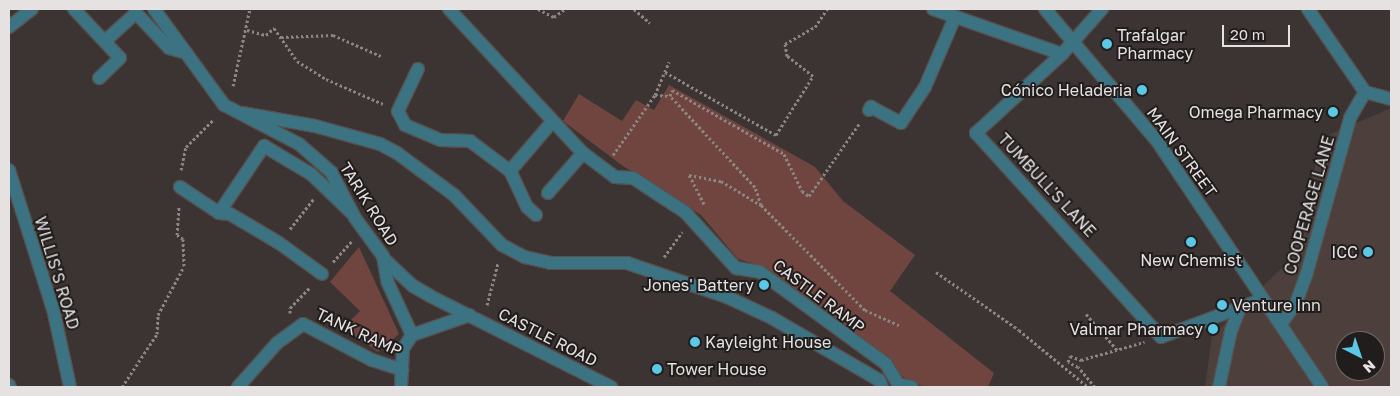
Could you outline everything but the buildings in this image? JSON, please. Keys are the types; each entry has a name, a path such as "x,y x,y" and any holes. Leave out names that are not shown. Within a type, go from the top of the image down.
{"street":[{"path":"9,27 32,9"},
{"path":"74,9 120,58 100,78"},
{"path":"154,9 229,108 315,126 388,148 454,195 502,245 525,257 550,263 627,263 727,297 810,340 881,384"},
{"name":"CASTLE RAMP","path":"449,9 552,122 583,153 616,177 633,178 691,219 736,268 760,272 886,364 898,384 912,387"},
{"path":"933,9 1062,54"},
{"name":"MAIN STREET","path":"1045,9 1157,141 1322,387"},
{"name":"TUMBULL'S LANE","path":"1102,9 1062,54 976,133 1161,337"},
{"path":"1308,9 1365,92 1391,99"},
{"path":"105,41 136,13 169,48 186,52"},
{"path":"869,110 871,107 901,123 925,87 955,17"},
{"path":"418,69 398,111 405,125 441,140 460,143 470,140 510,171 527,207 536,214"},
{"name":"COOPERAGE LANE","path":"1280,324 1296,303 1306,276 1350,118 1365,92"},
{"name":"TARIK ROAD","path":"229,108 299,144 325,164 354,216 384,259 388,283 412,335"},
{"path":"510,171 552,122"},
{"path":"219,213 264,146 311,174 354,216"},
{"path":"548,193 583,153"},
{"name":"WILLIS’S ROAD","path":"9,170 12,186 54,313 70,387"},
{"path":"180,187 219,213 230,214 278,243 322,274"},
{"name":"CASTLE ROAD","path":"384,259 413,286 611,387"},
{"path":"1161,337 1263,299"},
{"path":"1219,387 1231,331 1240,307"},
{"path":"401,387 403,348 412,335 470,315"},
{"name":"TANK RAMP","path":"238,387 277,342 303,324 372,360 402,370"}],"path":[{"path":"122,387 157,334 158,315 184,266 183,239 177,235 182,155 186,147 229,108 230,96 247,30 250,9"},
{"path":"538,9 554,17 565,9"},
{"path":"634,9 650,22"},
{"path":"665,72 776,135 813,76 787,56 785,44 815,27 827,9"},
{"path":"247,30 266,35 274,28 297,61 326,79 398,111"},
{"path":"281,37 333,35 380,56"},
{"path":"604,169 656,95 669,62"},
{"path":"670,96 672,90 784,154 802,191 809,196 869,110"},
{"path":"656,95 670,96 755,187 761,204"},
{"path":"704,206 689,175 721,181 761,204 866,310 899,325"},
{"path":"278,243 323,186"},
{"path":"654,272 691,219"},
{"path":"483,322 502,245"},
{"path":"936,272 1019,330 1088,387"},
{"path":"1086,314 1118,351"},
{"path":"1094,387 1078,367 1068,362 1070,356 1081,360 1118,351 1161,337"}],"shaded area":[{"path":"669,85 815,167 843,201 915,255 890,291 994,373 988,387 926,387 915,384 858,350 755,264 738,259 701,215 623,166 563,121 579,94 622,121 636,100 654,110"},
{"path":"1391,108 1391,387 1205,387 1212,336 1287,263 1324,137"},
{"path":"359,247 399,334 378,352 343,328 360,311 330,282"}],"place":[{"name":"Trafalgar Pharmacy","path":"1107,44"},
{"name":"Cónico Heladeria","path":"1142,90"},
{"name":"Omega Pharmacy","path":"1333,112"},
{"name":"New Chemist","path":"1191,242"},
{"name":"ICC","path":"1368,252"},
{"name":"Jones' Battery","path":"764,285"},
{"name":"Venture Inn","path":"1222,305"},
{"name":"Valmar Pharmacy","path":"1213,329"},
{"name":"Kayleight House","path":"695,342"},
{"name":"Tower House","path":"657,369"}]}
